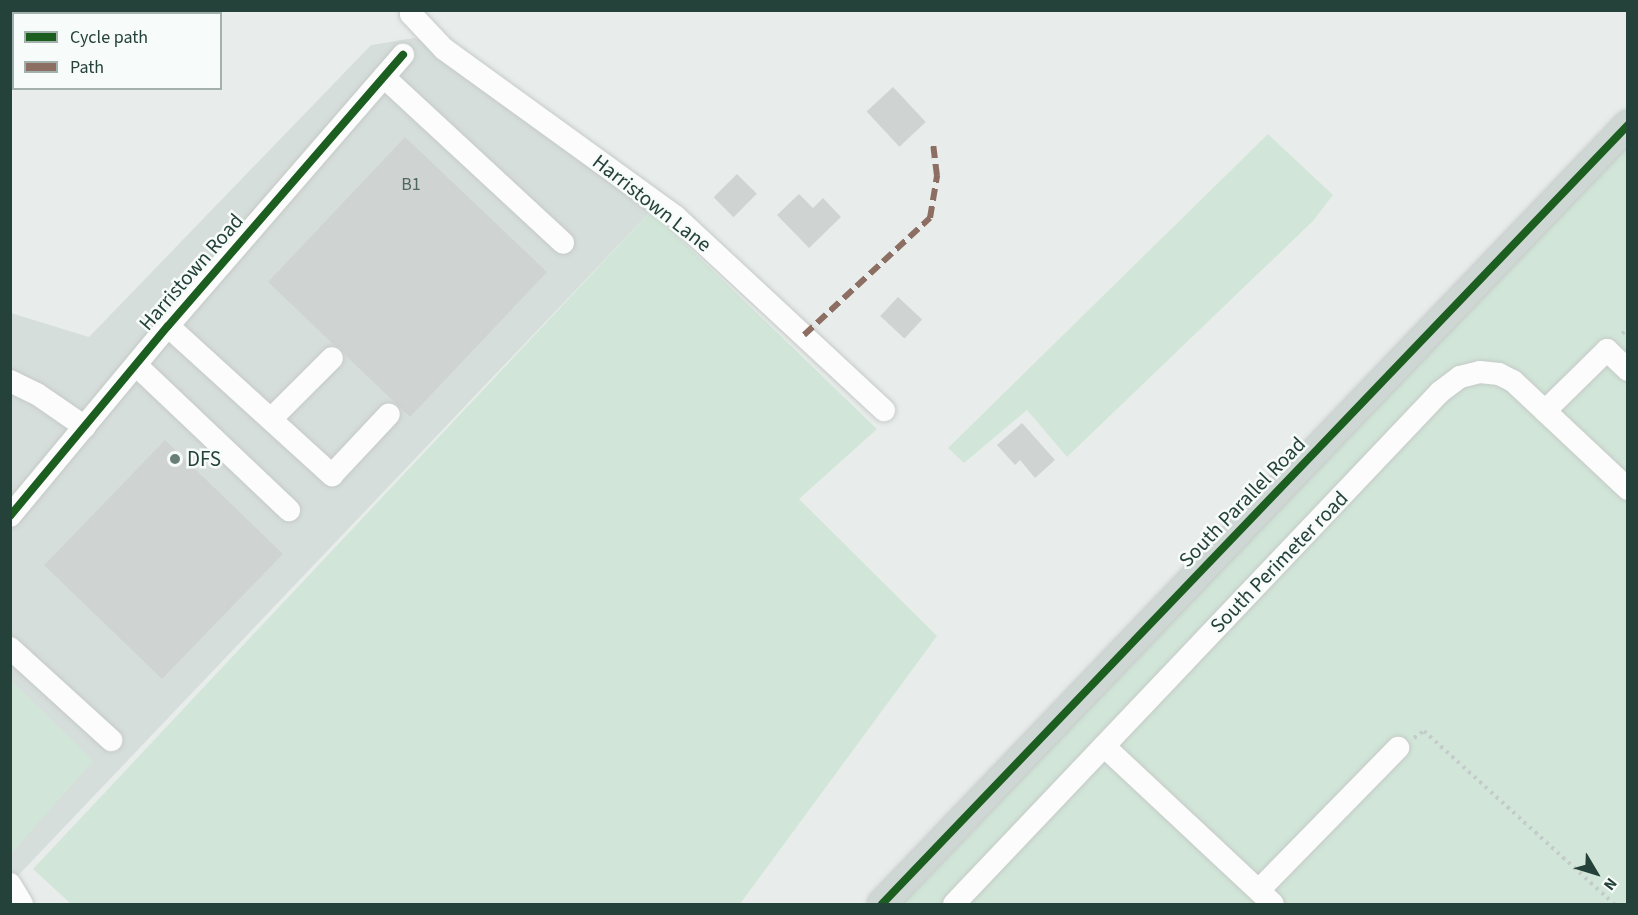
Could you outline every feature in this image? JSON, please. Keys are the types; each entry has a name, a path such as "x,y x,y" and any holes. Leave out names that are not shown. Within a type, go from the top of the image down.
{"main road":[{"name":"South Parallel Road","path":"882,904 1628,125"}],"street":[{"name":"Harristown Lane","path":"412,12 444,49 676,217 885,410"},
{"name":"Harristown Road","path":"10,516 168,326 403,55"},
{"path":"384,77 563,243"},
{"path":"168,326 333,475 389,414"},
{"path":"1545,411 1607,350 1628,370"},
{"path":"270,419 332,358"},
{"path":"136,365 289,510"},
{"name":"South Perimeter road","path":"954,904 1447,387 1460,377 1480,372 1499,374 1513,381 1628,489"},
{"path":"10,381 37,394 85,427"},
{"path":"10,648 111,740"},
{"path":"1104,746 1266,897 1398,748"},
{"path":"10,884 22,904"}],"path":[{"path":"1398,748 1424,731 1614,904"}],"shaded area":[{"path":"414,38 444,49 651,211 11,883 11,313 89,337 371,45"}],"green space":[{"path":"1268,134 1333,195 1313,221 1067,457 1027,410 964,463 948,448"},
{"path":"1627,143 1627,904 902,904 929,876"},
{"path":"651,211 877,429 799,499 937,636 740,904 71,904 33,869"},
{"path":"10,679 93,761 12,852 10,849"}],"building":[{"path":"893,87 926,122 899,147 867,112"},
{"path":"405,137 547,272 410,417 345,355 341,348 334,345 268,282"},
{"path":"737,174 757,194 733,217 714,197"},
{"path":"799,194 813,208 823,198 841,217 809,248 777,215"},
{"path":"898,297 922,320 904,339 880,316"},
{"path":"1022,423 1055,460 1035,478 1020,460 1015,465 997,445"},
{"path":"165,440 283,554 162,679 44,565"}],"marked path":[{"path":"804,335 930,218 937,176 933,144"}],"cycle path":[{"path":"10,516 168,326 403,55"},
{"path":"882,904 1628,125"}],"place":[{"name":"DFS","path":"175,459"}]}
